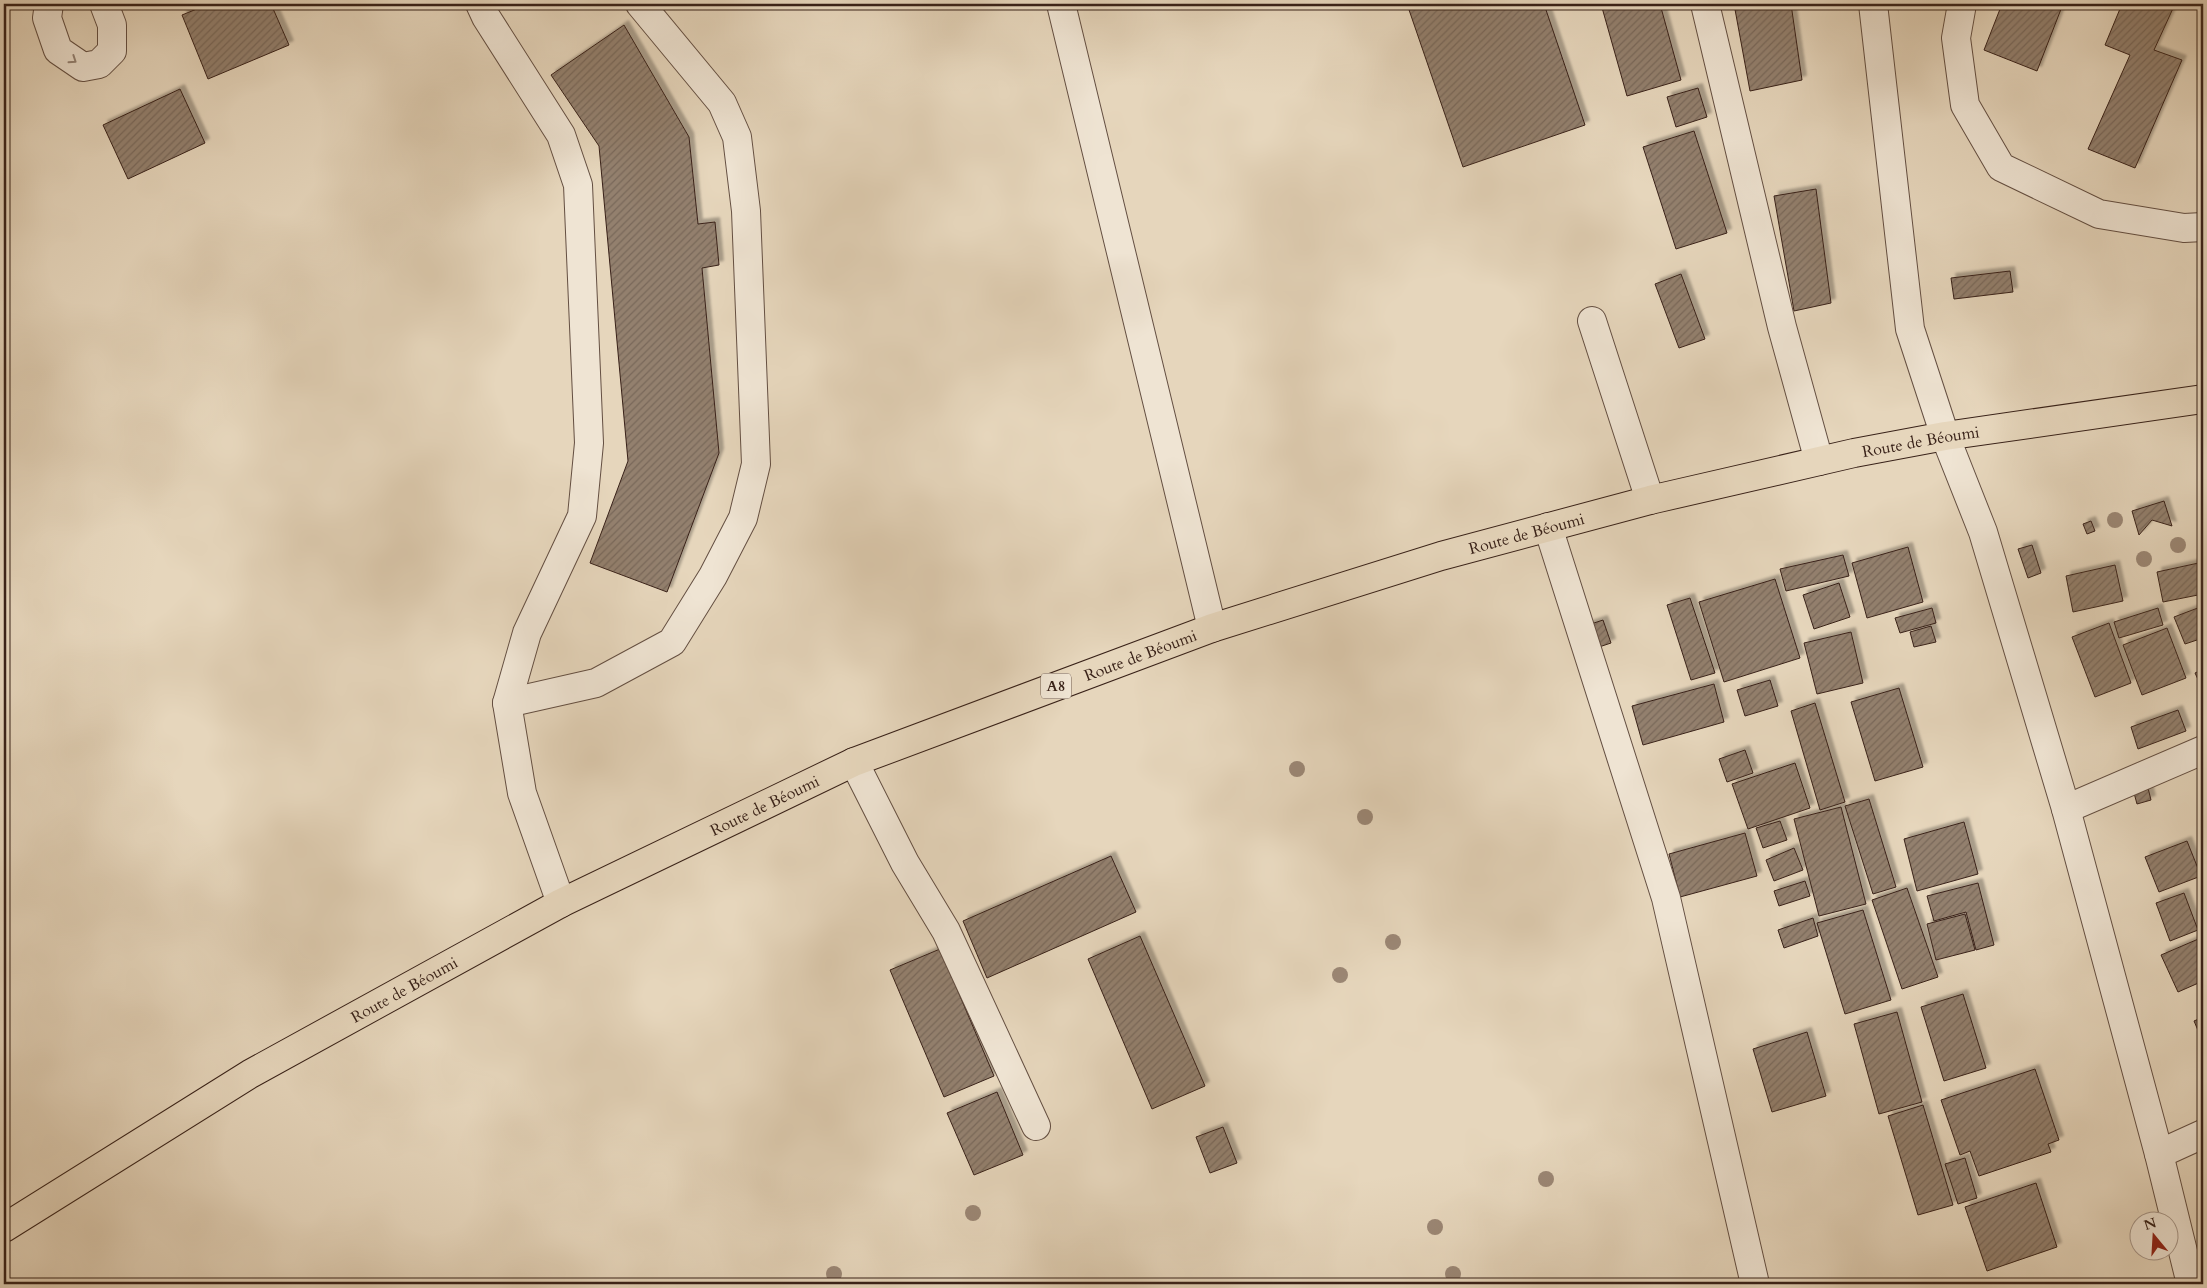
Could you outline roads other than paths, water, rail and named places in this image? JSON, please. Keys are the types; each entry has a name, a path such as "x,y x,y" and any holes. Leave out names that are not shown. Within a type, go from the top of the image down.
{"main road":[{"name":"Route de Béoumi","path":"4,1228 250,1074 561,902 854,762 1212,628 1441,556 1548,527 1650,500 1819,461 1945,436 2203,399"}],"street":[{"path":"49,4 47,18 58,50 83,66 99,64 112,50 112,25 104,4"},
{"path":"480,4 486,17 561,135 578,185 589,443 582,516 527,633 507,703 522,793 561,902"},
{"path":"507,703 596,683 672,642 713,576 742,518 756,464 746,211 737,136 722,103 640,4"},
{"path":"1061,4 1212,628"},
{"path":"1705,4 1782,327 1819,461"},
{"path":"1873,4 1910,329 1945,436 1983,532 2066,809 2159,1154 2191,1284"},
{"path":"1962,4 1956,38 1965,105 2001,167 2099,214 2184,228 2203,227"},
{"path":"1592,321 1650,500"},
{"path":"1548,527 1666,898 1755,1284"},
{"path":"2066,809 2203,750"},
{"path":"854,762 905,862 946,930 1036,1126"},
{"path":"2159,1154 2203,1134"}]}
